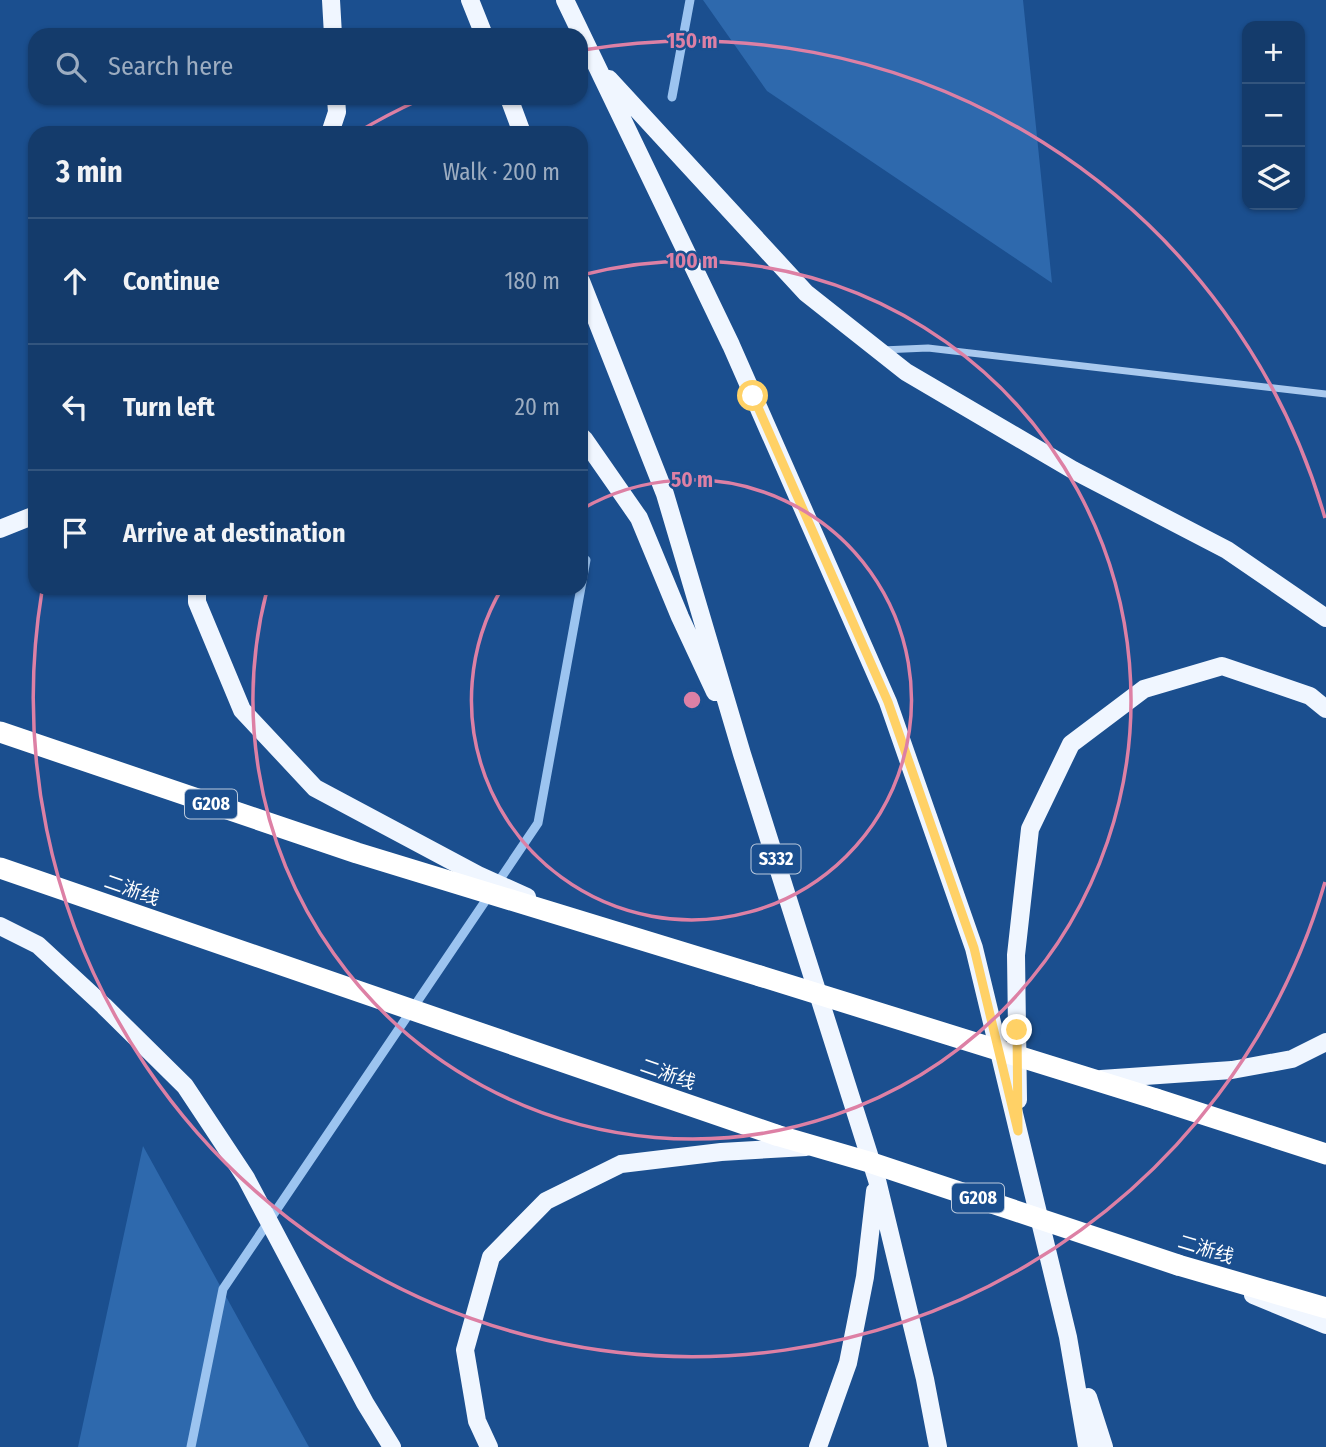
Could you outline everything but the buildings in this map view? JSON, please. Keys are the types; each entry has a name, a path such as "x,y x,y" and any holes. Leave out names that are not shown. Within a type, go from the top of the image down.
{"highway":[{"name":"G208","path":"0,732 357,853 1093,1079 1326,1154"},
{"name":"二淅线","path":"0,868 776,1135 882,1166 1178,1265 1326,1308"}],"main road":[{"path":"331,0 333,28"},
{"path":"470,0 481,28"},
{"path":"565,0 578,28"},
{"path":"588,48 731,345 888,702 974,948 1068,1337 1087,1447"},
{"path":"596,65 806,293 906,372 1073,470 1227,550 1326,618"},
{"path":"332,126 336,105"},
{"path":"512,105 519,126"},
{"name":"S332","path":"588,299 665,494 743,754 877,1180 926,1380 938,1447"},
{"path":"588,445 639,518 680,617 743,754"},
{"path":"0,529 28,518"},
{"path":"197,595 197,602 242,710 315,788 478,875 586,923"},
{"path":"1018,1131 1016,954 1030,830 1071,744 1144,689 1222,666 1310,696 1326,709"},
{"path":"0,926 38,945 185,1086 246,1178 365,1403 392,1447"},
{"path":"1093,1079 1232,1070 1292,1059 1326,1042"},
{"path":"489,1447 477,1421 465,1350 491,1258 546,1200 621,1164 721,1152 815,1146"},
{"path":"818,1447 848,1363 865,1277 877,1180"},
{"path":"1178,1265 1326,1325"},
{"path":"1068,1337 1104,1447"}],"street":[{"path":"878,350 928,348 1326,394"}],"shaded area":[{"path":"703,0 1023,0 1052,283 767,91"},
{"path":"143,1146 309,1447 78,1447"}],"waterway":[{"path":"672,97 690,0"},
{"path":"191,1447 223,1289 538,823 580,595"}],"route":[{"path":"753,396 888,702 974,948 1018,1131 1017,1030"}]}
